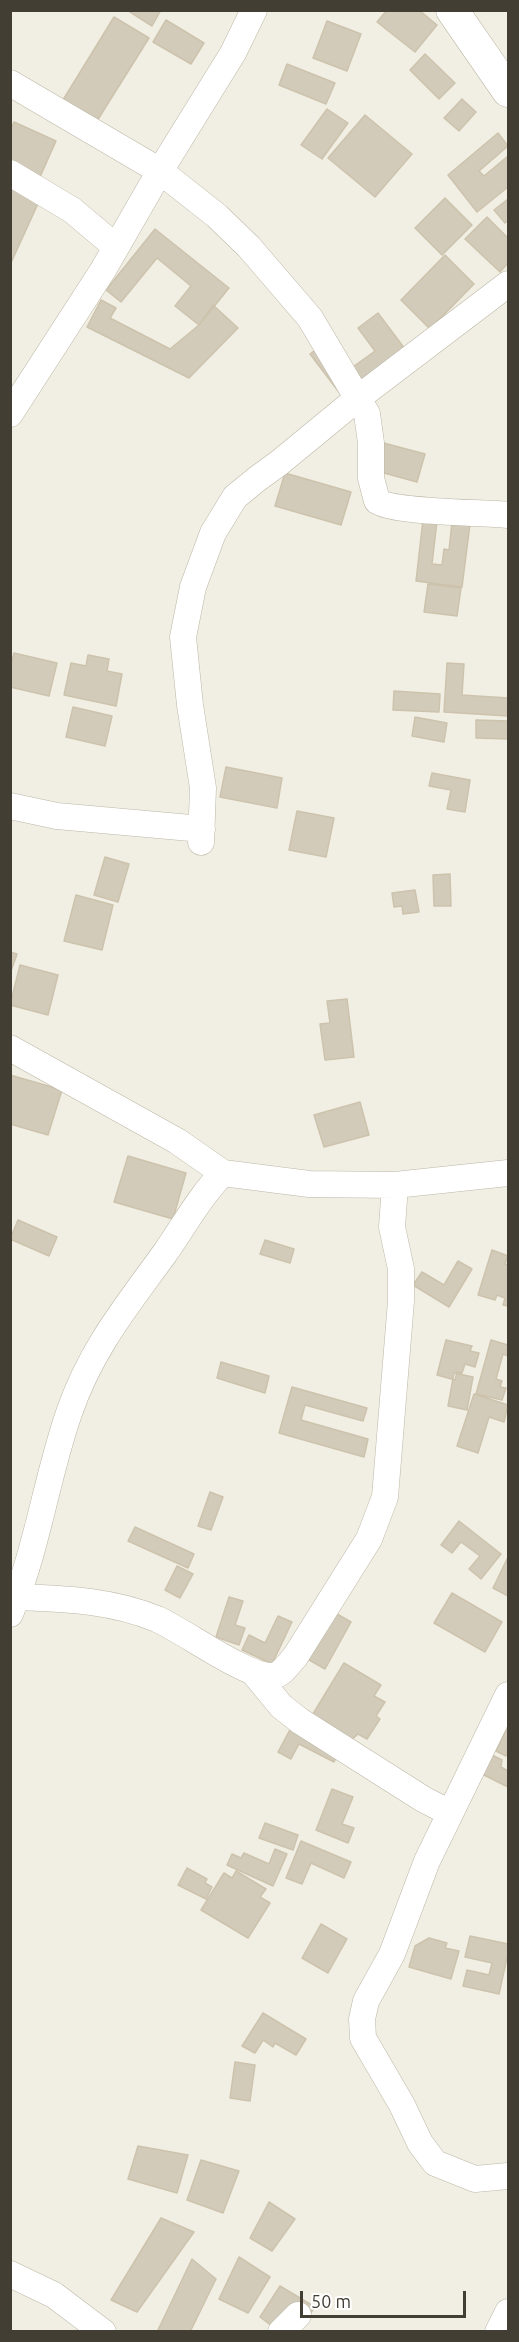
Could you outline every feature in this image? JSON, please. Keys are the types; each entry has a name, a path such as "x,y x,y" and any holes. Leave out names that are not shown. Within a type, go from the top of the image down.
{"street":[{"path":"10,414 116,247 233,53 254,10"},
{"path":"452,10 508,91"},
{"path":"10,83 160,171 217,216 249,247 310,318 367,414 370,478 377,501 381,504 405,508 508,515"},
{"path":"10,173 72,210 116,247"},
{"path":"10,806 57,816 202,835 203,788 189,705 183,637 193,587 213,533 235,497 358,398 508,284"},
{"path":"10,1048 177,1141 224,1173 309,1184 395,1185 508,1173"},
{"path":"224,1173 208,1188 165,1253 106,1333 85,1372 69,1413 38,1534 14,1605 87,1599 126,1607 159,1620 253,1672 269,1676 278,1675 295,1657 369,1539 385,1497 401,1301 401,1269 392,1227 395,1185"},
{"path":"253,1672 280,1706 300,1721 423,1799 450,1813"},
{"path":"508,1695 427,1861 392,1954 366,2001 362,2019 363,2038 402,2105 420,2143 435,2163 475,2179 508,2176"},
{"path":"10,2274 54,2295 103,2331"},
{"path":"498,2331 508,2312"}],"building":[{"path":"127,10 161,10 152,26"},
{"path":"387,10 419,10 437,25 415,52 377,22"},
{"path":"114,17 149,38 97,121 63,100"},
{"path":"166,20 204,43 191,64 153,42"},
{"path":"327,21 361,34 347,71 313,58"},
{"path":"425,54 455,83 439,99 410,70"},
{"path":"287,64 335,83 326,104 279,85"},
{"path":"462,99 476,112 459,131 444,118"},
{"path":"327,109 348,123 322,159 301,145"},
{"path":"365,115 412,154 375,197 328,158"},
{"path":"14,122 56,141 40,177 10,163 10,131"},
{"path":"498,133 508,146 479,171 484,176 508,156 508,187 477,212 448,175"},
{"path":"10,184 41,197 10,265"},
{"path":"445,198 472,225 442,255 415,228"},
{"path":"508,199 508,220 505,223 494,210"},
{"path":"487,217 508,238 508,263 500,272 465,239"},
{"path":"155,229 229,288 199,325 175,306 191,286 157,258 121,302 106,290"},
{"path":"445,255 474,284 430,329 401,300"},
{"path":"101,300 116,308 110,318 170,349 199,325 213,305 238,328 189,378 87,327"},
{"path":"378,313 411,357 348,404 310,354 328,340 350,369 375,351 358,328"},
{"path":"380,442 425,454 417,482 373,470"},
{"path":"285,473 351,492 341,525 275,506"},
{"path":"423,520 437,521 432,564 442,565 444,549 449,550 452,522 470,524 462,587 416,581"},
{"path":"428,584 461,588 457,616 424,612"},
{"path":"14,653 57,663 49,696 10,687 10,668"},
{"path":"88,655 109,659 107,671 122,674 116,706 64,695 71,663 86,666"},
{"path":"447,663 464,664 462,695 508,698 508,716 444,712"},
{"path":"394,691 440,694 439,712 393,710"},
{"path":"73,707 112,716 105,746 66,737"},
{"path":"415,717 447,723 444,742 412,736"},
{"path":"476,720 508,721 508,739 476,738"},
{"path":"226,767 282,778 277,808 220,797"},
{"path":"432,773 470,780 465,812 447,809 451,790 429,786"},
{"path":"297,811 334,818 326,857 289,850"},
{"path":"105,857 129,864 118,902 94,895"},
{"path":"450,874 451,906 434,906 433,875"},
{"path":"415,890 419,912 403,914 402,906 394,907 392,893"},
{"path":"76,895 113,905 102,950 64,941"},
{"path":"10,952 17,954 10,974"},
{"path":"20,965 58,975 48,1015 10,1005"},
{"path":"347,999 354,1057 325,1060 320,1024 330,1023 327,1001"},
{"path":"10,1075 62,1090 48,1135 10,1124"},
{"path":"360,1102 369,1135 324,1147 314,1115"},
{"path":"128,1156 186,1173 173,1219 114,1202"},
{"path":"18,1220 57,1237 49,1256 10,1239"},
{"path":"265,1240 294,1249 290,1263 260,1254"},
{"path":"492,1250 508,1256 505,1264 508,1265 508,1306 503,1305 505,1298 497,1295 495,1300 478,1295"},
{"path":"458,1261 472,1269 449,1307 413,1285 422,1272 444,1285"},
{"path":"446,1340 472,1346 470,1351 479,1353 475,1367 465,1364 462,1373 457,1372 455,1380 437,1375"},
{"path":"491,1340 508,1345 508,1356 503,1354 496,1379 502,1381 500,1387 506,1388 502,1400 476,1394"},
{"path":"221,1362 269,1376 265,1393 217,1378"},
{"path":"454,1373 473,1377 467,1410 448,1406"},
{"path":"292,1387 367,1408 363,1421 305,1405 301,1420 368,1439 364,1457 279,1433"},
{"path":"474,1394 508,1405 504,1422 489,1417 478,1453 457,1446"},
{"path":"210,1492 223,1497 211,1530 198,1526"},
{"path":"459,1521 501,1554 481,1579 469,1569 480,1556 461,1542 452,1553 441,1545"},
{"path":"135,1527 194,1554 188,1568 128,1541"},
{"path":"508,1557 508,1596 493,1588"},
{"path":"177,1566 193,1574 180,1598 165,1590"},
{"path":"452,1593 502,1622 485,1652 434,1623"},
{"path":"229,1597 243,1601 235,1625 245,1628 239,1645 216,1637"},
{"path":"330,1610 351,1622 325,1669 304,1657"},
{"path":"278,1616 292,1622 272,1664 242,1650 249,1635 265,1643"},
{"path":"344,1663 381,1685 374,1696 385,1702 376,1716 380,1719 367,1739 358,1734 346,1745 308,1722"},
{"path":"293,1724 341,1748 334,1762 299,1744 291,1759 278,1752"},
{"path":"506,1730 508,1731 508,1751 506,1756 496,1751"},
{"path":"492,1755 502,1760 501,1767 508,1771 508,1787 482,1774"},
{"path":"332,1789 353,1797 342,1824 354,1828 348,1843 316,1830"},
{"path":"265,1823 298,1835 293,1850 259,1838"},
{"path":"301,1841 351,1862 344,1878 311,1863 302,1884 286,1878"},
{"path":"275,1849 287,1854 273,1886 227,1865 232,1854 241,1858 244,1853 269,1864"},
{"path":"187,1868 207,1879 205,1883 212,1887 206,1899 178,1885"},
{"path":"236,1871 266,1889 260,1897 270,1903 248,1938 201,1910 224,1873 232,1878"},
{"path":"321,1924 347,1939 328,1973 302,1958"},
{"path":"470,1936 508,1944 499,1994 463,1986 467,1970 489,1975 492,1963 465,1957"},
{"path":"429,1938 447,1943 445,1948 459,1951 451,1979 409,1967 415,1946"},
{"path":"263,2013 306,2039 296,2055 275,2043 273,2047 263,2040 255,2053 242,2046"},
{"path":"235,2062 255,2065 250,2101 230,2098"},
{"path":"138,2146 188,2155 177,2193 128,2179"},
{"path":"201,2160 239,2171 223,2213 187,2200"},
{"path":"269,2202 295,2219 272,2251 250,2238"},
{"path":"161,2218 194,2232 137,2312 111,2300"},
{"path":"239,2257 270,2277 248,2313 219,2299"},
{"path":"192,2259 216,2279 190,2332 157,2332"},
{"path":"280,2286 315,2307 305,2321 272,2326 260,2317"}]}
